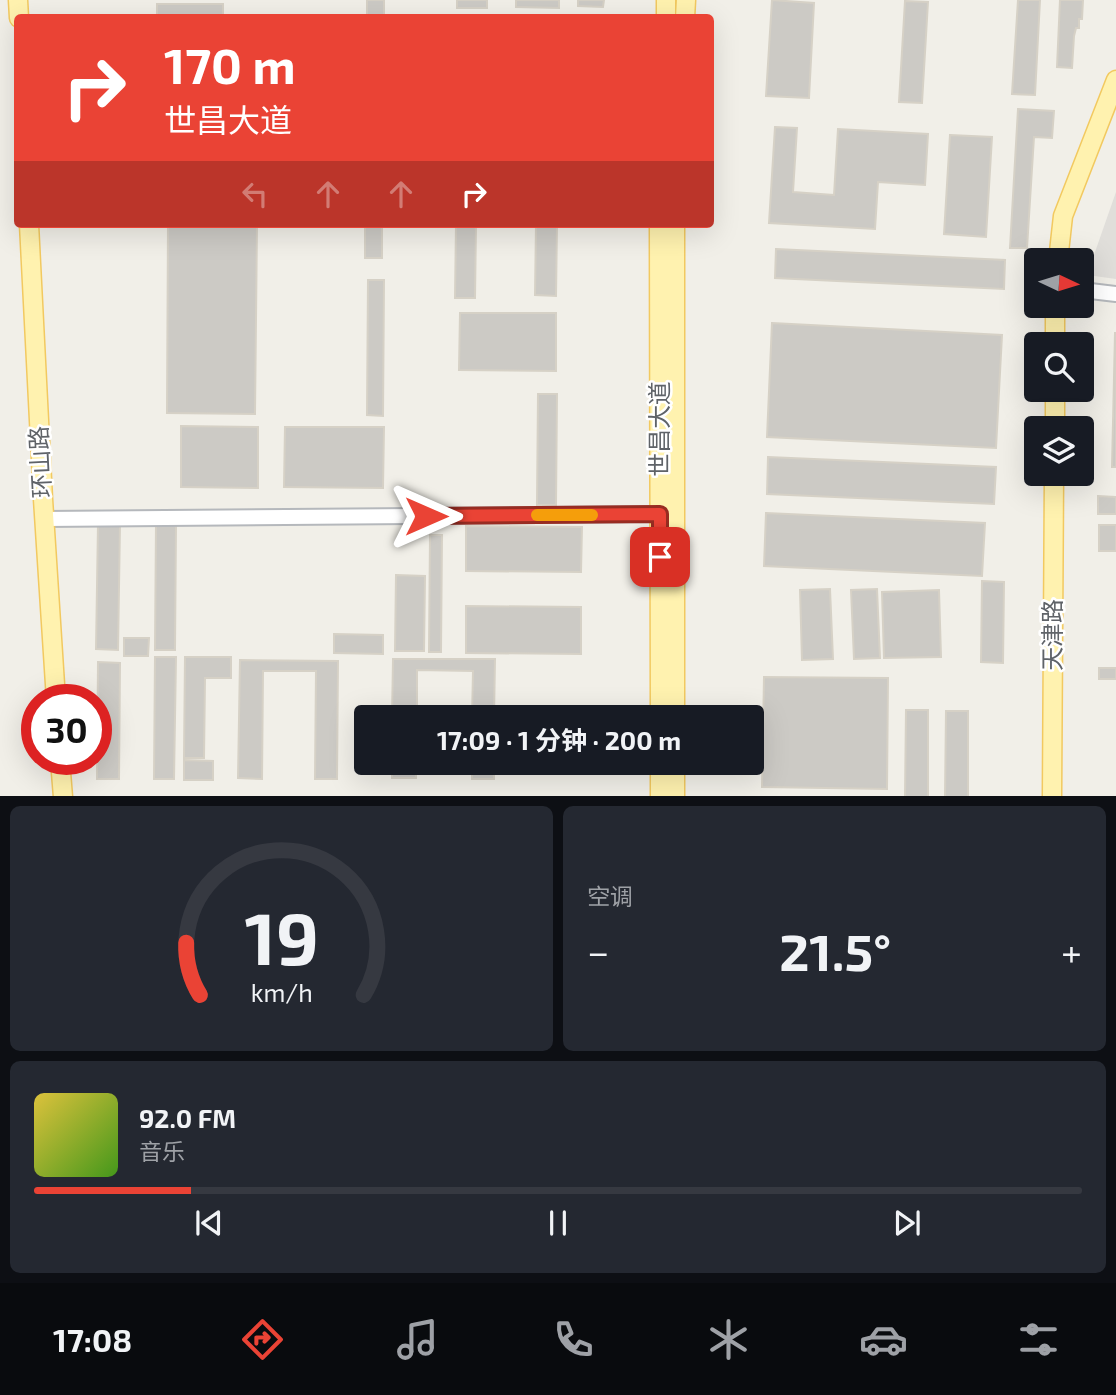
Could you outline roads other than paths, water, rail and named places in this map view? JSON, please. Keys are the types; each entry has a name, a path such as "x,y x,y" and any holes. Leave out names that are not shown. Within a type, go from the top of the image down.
{"main road":[{"path":"1059,248 1063,216 1116,80"},
{"name":"环山路","path":"29,228 44,519 56,684"},
{"name":"世昌大道","path":"659,228 660,705"},
{"name":"世昌大道","path":"675,228 675,705"},
{"name":"天津路","path":"1052,796 1054,486"},
{"path":"61,775 63,796"},
{"path":"660,775 660,796"},
{"path":"675,775 675,796"}],"street":[{"path":"1094,292 1116,295"},
{"path":"44,519 660,514"}]}
